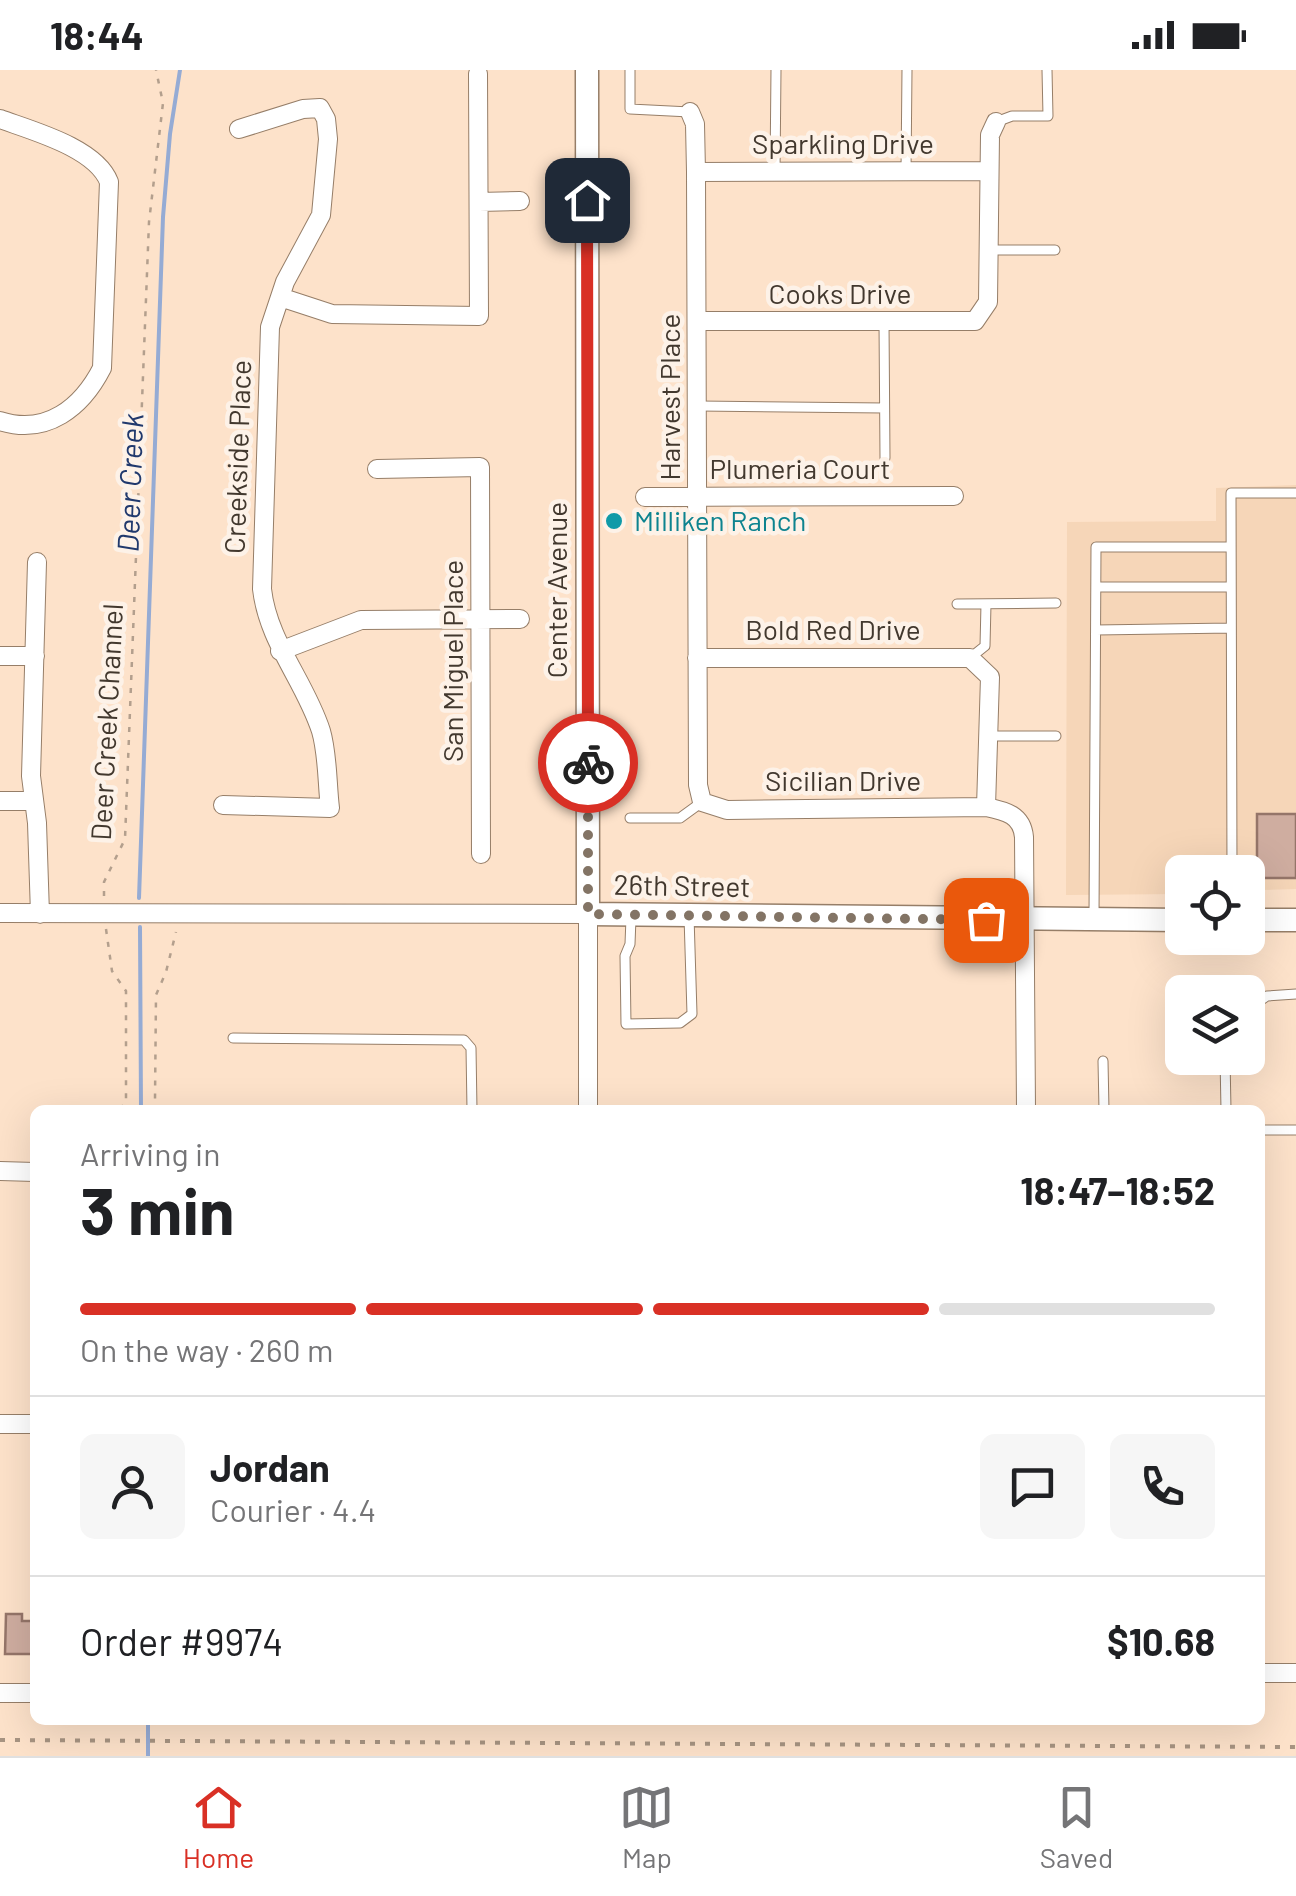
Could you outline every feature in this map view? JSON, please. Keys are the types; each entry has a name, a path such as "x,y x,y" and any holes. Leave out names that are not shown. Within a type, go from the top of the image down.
{"street":[{"name":"Center Avenue","path":"586,70 588,1105"},
{"path":"280,298 332,314 479,316 478,74"},
{"name":"Creekside Place","path":"223,804 330,808 322,734 280,651 264,608 262,589 270,327 321,215 328,139 326,119 320,108 303,109 239,129"},
{"name":"Harvest Place","path":"690,112 695,124 696,172 698,784 702,802"},
{"path":"0,120 96,161 108,182 102,368 90,393 52,421 30,424 0,420"},
{"path":"989,250 990,135 996,122"},
{"name":"Sparkling Drive","path":"696,172 989,171"},
{"path":"479,202 520,202"},
{"name":"Cooks Drive","path":"698,320 968,323 981,316 988,302 989,250"},
{"name":"San Miguel Place","path":"377,468 480,467 481,854"},
{"name":"Plumeria Court","path":"645,497 954,496"},
{"path":"37,562 31,776 40,914"},
{"path":"280,651 361,620 520,619"},
{"path":"0,656 35,656"},
{"name":"Bold Red Drive","path":"697,658 970,658"},
{"path":"970,658 990,677 986,808 1013,815 1023,828 1026,1105"},
{"path":"0,801 33,801"},
{"name":"Sicilian Drive","path":"702,802 727,810 986,808"},
{"name":"26th Street","path":"0,913 1165,920"},
{"path":"1265,920 1296,920"},
{"path":"0,1172 30,1172"},
{"path":"0,1424 30,1424"},
{"path":"1265,1673 1296,1673"},
{"path":"0,1693 30,1693"}],"lane":[{"path":"630,70 630,109 690,112"},
{"path":"775,172 776,70"},
{"path":"906,70 906,172"},
{"path":"996,122 1012,116 1048,116 1048,70"},
{"path":"989,250 1055,250"},
{"path":"884,322 884,458"},
{"path":"699,406 884,408"},
{"path":"1232,855 1230,494 1296,493"},
{"path":"1094,920 1096,547 1231,547"},
{"path":"1096,587 1231,587"},
{"path":"957,604 1056,603"},
{"path":"970,658 985,646 986,604"},
{"path":"1096,630 1231,628"},
{"path":"989,736 1056,736"},
{"path":"630,818 680,818 702,802"},
{"path":"631,915 630,944 625,956 626,1024 680,1023 692,1014 690,916"},
{"path":"1265,997 1296,994"},
{"path":"233,1038 464,1040 471,1048 472,1105"},
{"path":"1103,1061 1104,1105"},
{"path":"1225,1075 1226,1105"},
{"path":"1265,1130 1296,1130"}],"path":[{"name":"Deer Creek Channel","path":"104,894 104,882 125,839 149,222 163,103 156,70"},
{"path":"158,1105 154,1013 156,995 174,946 177,914"},
{"path":"108,937 112,972 126,992 123,1105"}],"shaded area":[{"path":"1296,485 1296,889 1265,890 1265,855 1165,855 1165,894 1066,895 1067,522 1216,521 1216,488"}],"building":[{"path":"1257,814 1296,814 1296,878 1265,878 1265,855 1257,855"},
{"path":"6,1614 22,1614 22,1621 30,1621 30,1654 5,1654"}],"waterway":[{"name":"Deer Creek","path":"139,898 163,217 180,70"},
{"name":"Deer Creek","path":"140,927 141,1105"},
{"name":"Deer Creek","path":"148,1725 148,1756"}],"railway":[{"path":"0,1740 1296,1747"}],"way so far":[{"path":"588,763 588,914 986,920"}],"place":[{"name":"Milliken Ranch","path":"614,521"}],"route":[{"path":"587,200 588,763"}]}
